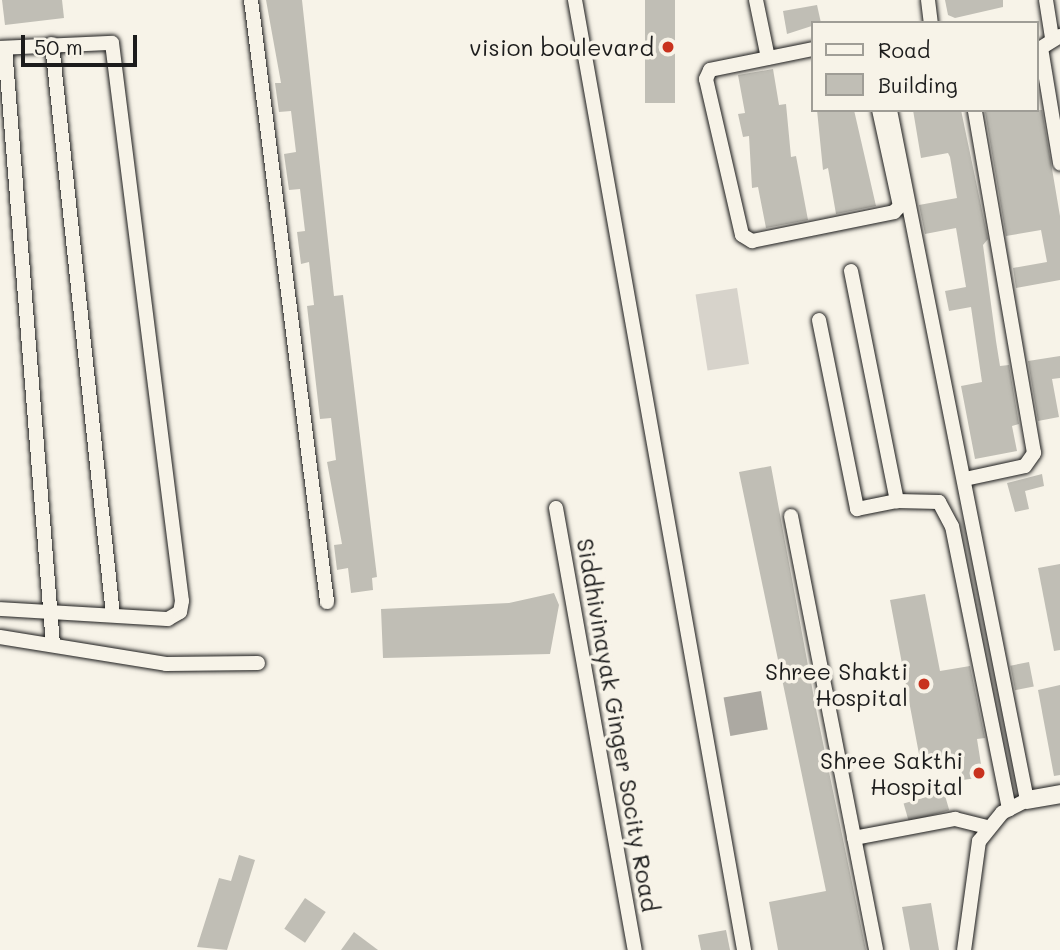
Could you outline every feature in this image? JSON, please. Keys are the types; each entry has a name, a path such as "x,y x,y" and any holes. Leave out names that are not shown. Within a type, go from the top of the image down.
{"street":[{"path":"251,0 327,602"},
{"path":"575,0 744,950"},
{"path":"756,0 768,58"},
{"path":"928,0 931,21"},
{"path":"1046,0 1056,38 1041,48 1060,163"},
{"path":"0,609 52,610 168,619 180,612 181,584 112,43 3,48 52,610 53,644"},
{"path":"52,44 113,615"},
{"path":"811,49 710,70 706,79 742,235 752,241 894,212 900,206 879,112"},
{"path":"890,112 1027,800"},
{"path":"965,480 1025,466 1034,453 975,112"},
{"path":"851,271 897,501"},
{"path":"819,320 857,509 897,501 939,502 949,516 1009,809"},
{"name":"Siddhivinayak Ginger Socity Road","path":"556,508 635,950"},
{"path":"791,516 876,950"},
{"path":"0,637 166,664 258,663"},
{"path":"964,950 979,841 987,827 1009,809 1027,800 1060,794"},
{"path":"854,838 956,819 987,827"}],"shaded area":[{"path":"737,288 749,364 708,371 696,295"},
{"path":"761,691 768,729 730,736 724,698"}],"building":[{"path":"2,0 62,0 64,18 5,25"},
{"path":"266,0 302,0 334,296 343,295 377,577 372,578 373,590 351,593 348,568 337,570 334,545 342,544 327,462 336,460 331,418 320,419 307,306 314,305 309,262 301,264 297,232 305,231 300,189 289,190 284,154 296,152 291,111 279,112 275,83 281,83"},
{"name":"vision boulevard","path":"645,0 675,0 675,103 645,103"},
{"path":"945,0 1003,0 1003,7 955,18 948,15"},
{"path":"817,5 821,21 811,21 811,26 787,34 783,11"},
{"path":"773,69 779,105 786,104 791,157 796,156 808,220 766,228 758,187 752,188 749,136 743,137 738,114 745,113 738,75"},
{"path":"1042,110 1060,216 1060,280 1016,288 1013,268 1047,262 1041,230 1006,236 985,112"},
{"path":"817,112 854,112 876,206 836,214 828,168 823,170"},
{"path":"913,112 961,112 988,239 983,245 1000,366 1009,365 1019,424 1012,426 1017,451 975,459 961,386 982,382 971,307 949,311 945,291 966,287 956,228 925,234 919,205 957,198 950,157 948,153 921,158"},
{"path":"1060,356 1060,378 1052,379 1059,417 1038,421 1028,361"},
{"path":"771,466 817,714 866,950 778,950 769,902 826,891 739,472"},
{"path":"1042,474 1044,486 1025,491 1029,509 1015,512 1007,483"},
{"path":"1060,564 1060,650 1054,651 1038,568"},
{"path":"554,593 559,605 550,654 383,658 381,609 509,603"},
{"path":"925,594 940,671 970,666 985,738 977,739 983,777 963,780 960,763 922,770 890,600"},
{"path":"1029,662 1034,687 1015,690 1010,666"},
{"path":"1060,685 1060,775 1054,776 1038,690"},
{"path":"944,792 949,810 909,822 904,804"},
{"path":"239,855 255,860 227,950 197,947 219,878 231,881"},
{"path":"305,898 326,912 305,943 284,929"},
{"path":"931,903 939,950 910,950 902,907"},
{"path":"726,930 730,950 701,950 698,935"},
{"path":"354,932 378,950 341,950"}],"place":[{"name":"vision boulevard","path":"668,47"},
{"name":"Shree Shakti Hospital","path":"924,684"},
{"name":"Shree Sakthi Hospital","path":"979,773"}]}
